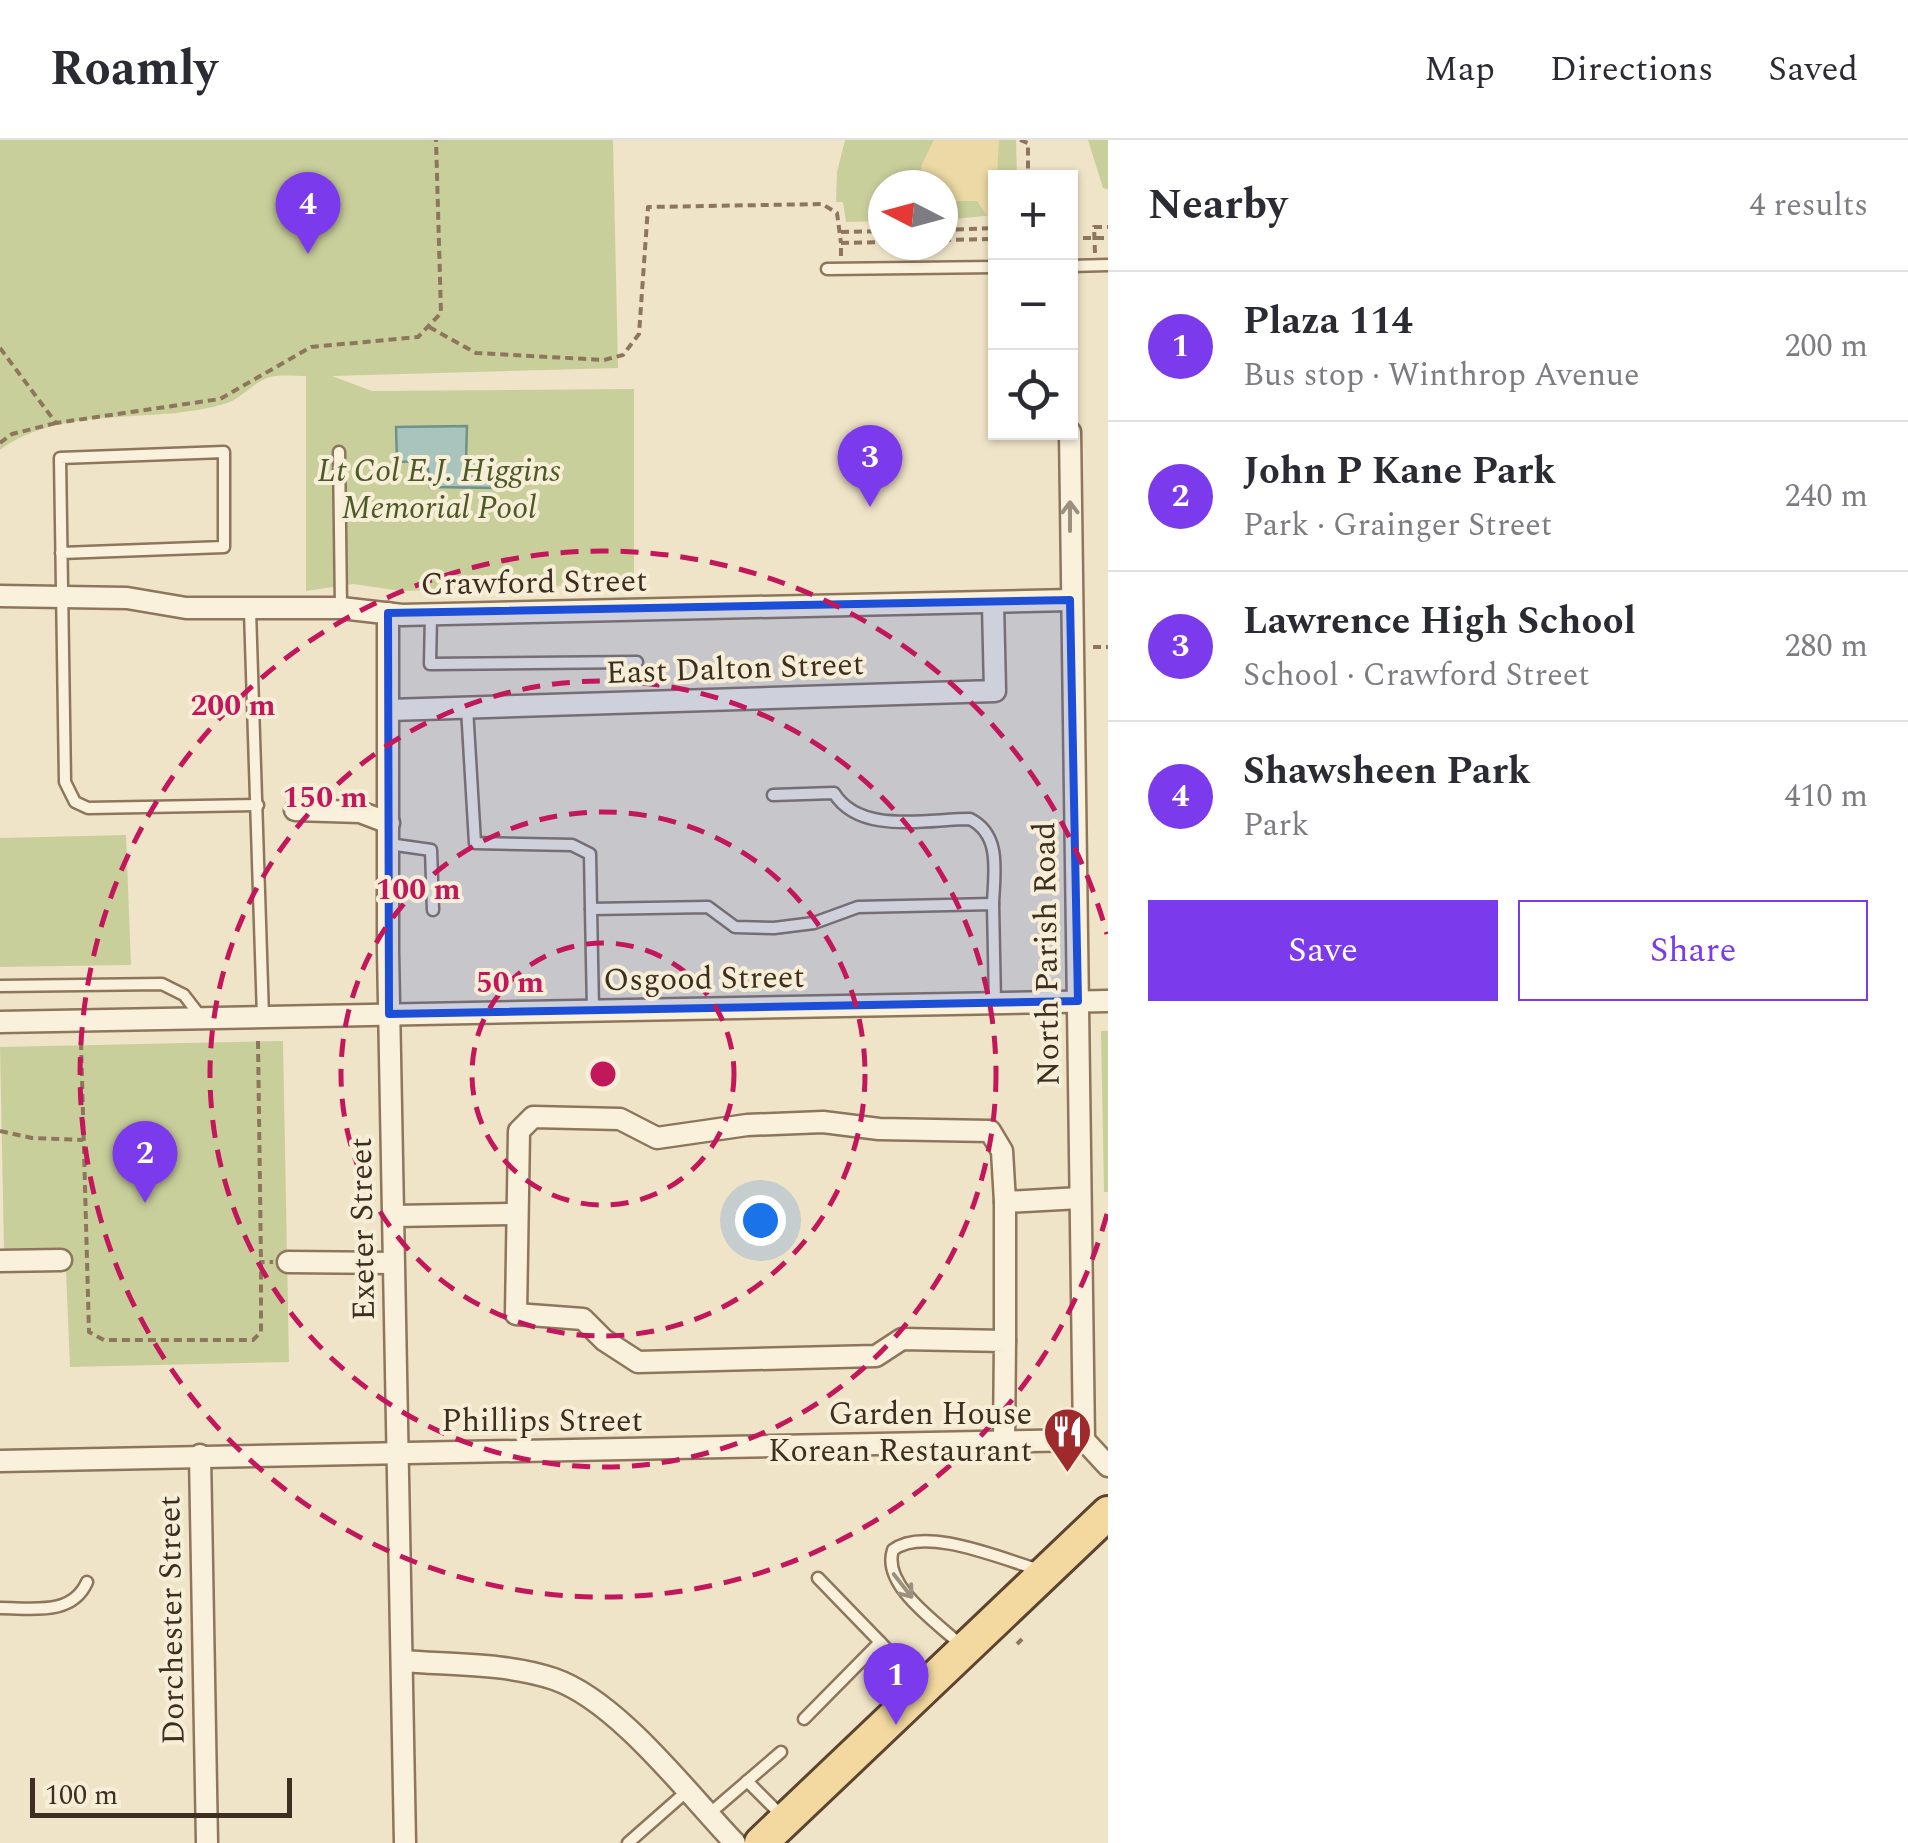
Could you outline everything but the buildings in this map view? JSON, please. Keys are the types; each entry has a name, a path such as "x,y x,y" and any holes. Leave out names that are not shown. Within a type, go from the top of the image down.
{"main road":[{"path":"761,1843 1108,1513"}],"street":[{"name":"North Parish Road","path":"1070,440 1084,1440"},
{"name":"Crawford Street","path":"0,596 127,598 250,611 342,608 388,614 1070,600"},
{"name":"East Dalton Street","path":"390,710 995,691 993,604"},
{"name":"Exeter Street","path":"388,614 393,1263 406,1843"},
{"path":"295,810 360,812 389,834"},
{"name":"Osgood Street","path":"0,1022 1108,1002"},
{"path":"1004,1442 1005,1341 1005,1202 1002,1151 990,1131 873,1129 823,1122 747,1125 657,1138 620,1119 532,1117 519,1131 516,1314 583,1319 604,1340 638,1362 876,1356 902,1339 1005,1341"},
{"path":"1005,1202 1080,1198"},
{"path":"393,1216 518,1214"},
{"path":"0,1260 61,1260"},
{"path":"288,1262 393,1263"},
{"path":"1084,1440 1108,1466"},
{"name":"Phillips Street","path":"0,1460 1084,1440"},
{"name":"Dorchester Street","path":"200,1455 206,1843"},
{"path":"402,1662 476,1666 555,1679 599,1700 735,1843"}],"lane":[{"path":"1078,266 1108,266"},
{"path":"827,269 988,267"},
{"path":"61,553 224,548 224,452 60,458 61,553 65,782 75,802 88,808 258,806"},
{"path":"339,452 342,608"},
{"path":"250,611 264,1016"},
{"path":"431,614 430,664 637,662"},
{"path":"468,708 475,843 572,844 590,854 593,1010"},
{"path":"772,794 834,794 846,811 864,820 970,819 980,824 989,833 994,858 995,1004"},
{"path":"389,834 431,850 433,910"},
{"path":"591,909 708,906 735,927 774,928 814,923 858,906 993,904"},
{"path":"0,986 162,984 184,995 202,1018"},
{"path":"964,1649 897,1582 891,1568 893,1550 902,1544 939,1542 1046,1571"},
{"path":"818,1578 924,1688"},
{"path":"0,1608 68,1605 80,1598 87,1582"},
{"path":"804,1718 880,1642"},
{"path":"708,1815 781,1752"},
{"path":"747,1781 786,1820"},
{"path":"628,1843 686,1792"}],"path":[{"path":"0,442 12,434 56,422 220,399 311,347 418,337 441,313 436,140"},
{"path":"1020,140 1028,144 1028,170"},
{"path":"429,327 476,353 604,360 622,356 638,334 648,207 822,204 837,213 841,256"},
{"path":"1095,253 1094,227 1108,227"},
{"path":"958,229 988,228"},
{"path":"841,232 868,231"},
{"path":"1078,238 1108,238"},
{"path":"958,240 988,239"},
{"path":"841,243 868,242"},
{"path":"0,348 32,384 56,422"},
{"path":"1090,646 1108,647"},
{"path":"81,1042 87,1324 97,1338 253,1340 261,1332 258,1041"},
{"path":"0,1131 49,1140 83,1140"},
{"path":"49,1140 54,1149"},
{"path":"261,1262 288,1262"},
{"path":"1017,1644 1022,1639"}],"highlighted area":[{"path":"1070,600 1078,1001 389,1014 388,613"}],"green space":[{"name":"Lt Col E.J. Higgins Memorial Pool","path":"0,140 613,140 618,368 332,376 372,391 634,389 634,584 401,591 353,584 306,591 306,376 267,378 232,401 199,410 52,426 25,435 0,450"},
{"path":"845,140 1016,140 1017,170 988,170 988,216 958,219 958,170 868,170 868,221 846,222 843,202 836,202 837,172"},
{"path":"1088,140 1108,140 1108,189 1103,188"},
{"path":"126,835 131,965 0,967 0,838"},
{"path":"1101,1031 1108,1031 1108,1192 1104,1192"},
{"path":"283,1041 289,1362 70,1367 65,1248 4,1250 0,1047"}],"sand":[{"path":"934,140 999,140 997,170 988,170 988,216 977,201 958,201 958,170 921,170"}],"water":[{"path":"467,426 466,459 494,459 494,488 430,487 427,461 397,462 396,427"}],"place":[{"name":"Shawsheen Park","path":"308,254"},
{"name":"Lawrence High School","path":"870,507"},
{"name":"John P Kane Park","path":"145,1203"},
{"name":"Garden House Korean Restaurant","path":"1067,1474"},
{"name":"Plaza 114","path":"896,1725"}]}
